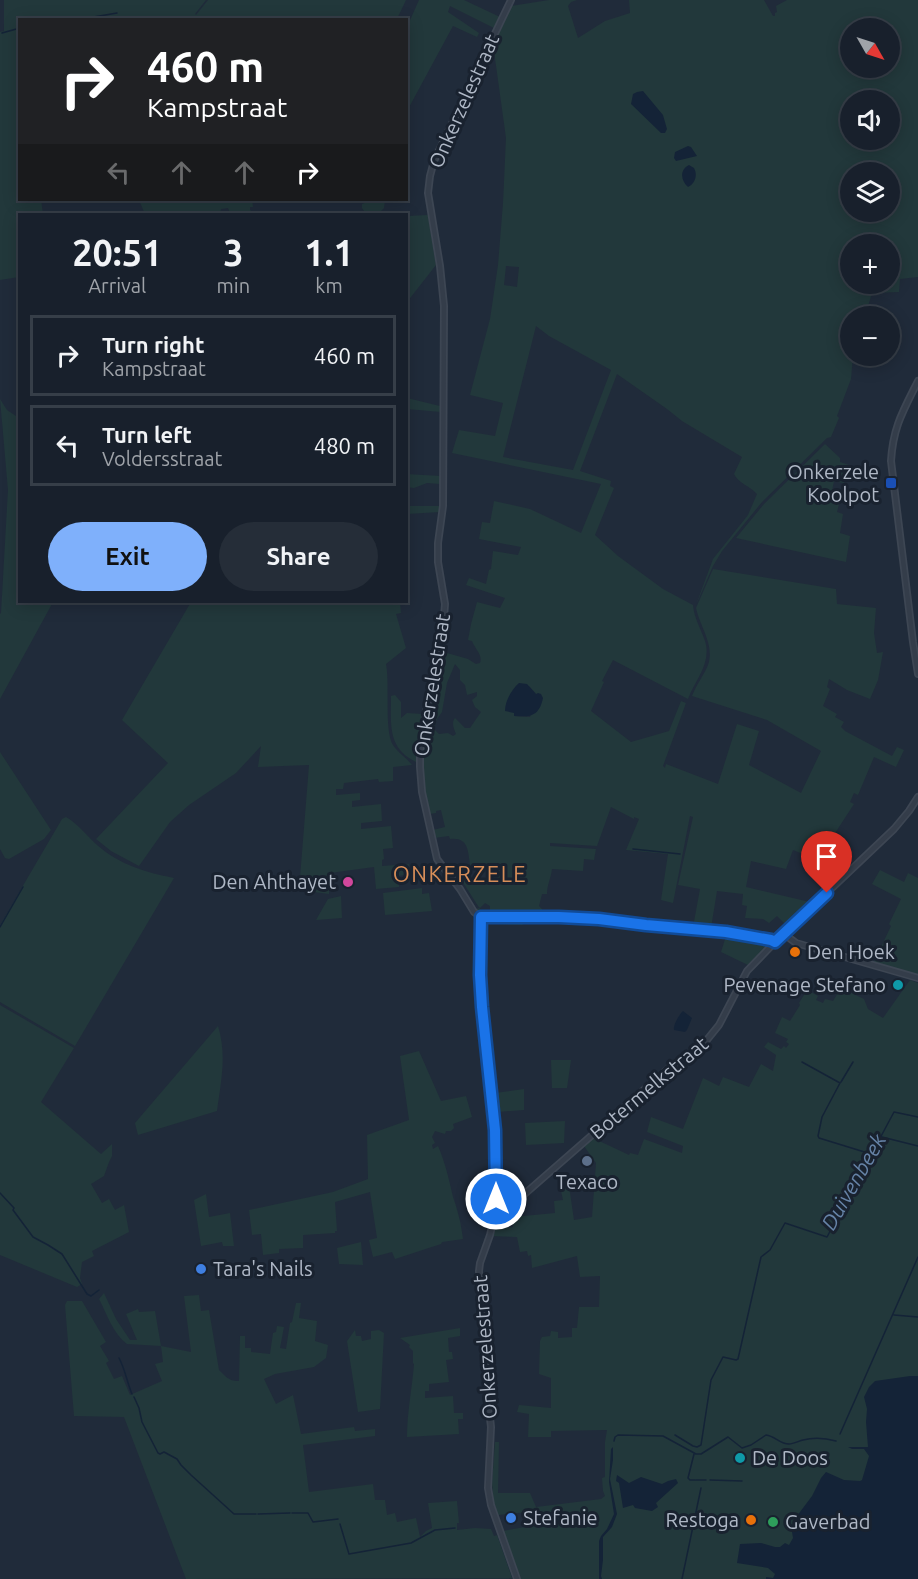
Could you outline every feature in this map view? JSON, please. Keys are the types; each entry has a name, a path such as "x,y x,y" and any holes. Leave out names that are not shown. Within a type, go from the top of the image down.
{"street":[{"name":"Onkerzelestraat","path":"510,0 434,160 428,192 444,306 443,506 438,562 445,604 425,717 420,767 422,792 436,859 455,882 474,912 481,917 480,975 495,1130 496,1208 479,1271 491,1427 488,1488 491,1506 517,1579"},
{"path":"918,381 897,425 891,461 918,674"},
{"name":"Botermelkstraat","path":"496,1208 520,1198 670,1067 706,1041 719,1025 747,971 894,829 918,796"},
{"path":"481,917 592,918 726,932 775,942"},
{"path":"784,934 796,943 918,978"}],"green space":[{"path":"4,0 206,0 196,15 208,0 406,0 397,18 18,18 18,201 41,201 43,213 18,213 18,277 0,280 0,32 4,31"},
{"path":"419,0 464,0 500,17 494,28 450,6 448,12 479,33 477,37 453,26 408,109 408,25"},
{"path":"549,0 577,0 568,6 578,38 605,21 630,13 629,0 764,0 775,16 776,6 787,0 918,0 918,277 900,279 900,234 840,234 840,294 872,294 868,306 840,306 840,366 852,366 851,379 831,437 827,438 762,502 722,551 713,566 696,605 713,559 748,515 757,494 738,480 734,474 742,457 682,421 617,374 580,471 611,481 610,486 614,488 595,535 618,556 663,589 693,605 705,641 707,649 705,664 688,699 613,660 591,711 631,742 669,731 681,701 686,703 663,766 665,768 666,764 718,784 737,724 759,731 749,765 801,793 821,751 767,720 692,696 710,658 710,650 696,608 713,569 836,589 837,604 876,608 874,633 877,653 883,652 878,680 870,699 847,690 829,679 827,687 830,689 823,706 837,714 835,717 844,722 841,727 845,731 892,756 897,747 904,750 896,767 874,757 858,795 854,793 850,802 854,804 826,847 834,853 829,859 824,855 820,861 793,850 786,869 751,861 746,887 814,903 788,927 777,916 769,923 763,919 745,918 747,906 742,905 743,894 717,891 711,928 693,927 700,889 678,885 693,817 690,816 673,903 661,900 668,854 626,850 639,819 634,817 634,819 611,807 597,846 550,843 550,846 596,849 594,860 584,859 583,871 552,869 547,894 542,894 539,906 543,912 541,915 530,916 522,925 498,924 498,919 482,919 476,909 490,913 490,906 485,903 480,908 457,876 465,877 466,881 487,881 487,867 481,868 481,864 470,865 469,854 464,842 450,839 449,836 434,838 433,830 445,827 441,810 429,814 423,791 420,758 440,651 468,659 476,664 480,663 478,652 472,641 468,640 477,602 500,608 505,598 466,585 469,578 486,584 493,551 518,555 521,547 479,539 482,522 490,523 494,501 530,509 581,533 601,484 452,453 459,430 495,436 503,403 470,395 490,319 498,265 503,203 506,138 493,44 511,6","holes":["506,266 519,267 517,287 504,285","536,326 549,336 611,370 573,470 503,457","455,664 460,670 460,680 465,685 467,695 477,692 477,696 472,700 481,712 470,728 465,728 455,718 453,724 456,734 453,736 448,733 439,734 434,729 442,712 447,683","529,686 536,694 530,717 514,716"]},
{"path":"139,201 252,201 253,207 250,207 250,210 254,213 230,213 228,208 221,209 220,213 145,213"},
{"path":"370,201 385,201 384,208 379,213 365,213 362,204"},
{"path":"428,215 436,265 408,301 408,216"},
{"path":"408,398 440,406 441,412 408,409"},
{"path":"0,399 7,410 18,417 18,603 52,603 0,699 0,614 8,490"},
{"path":"825,444 840,458 840,462 849,465 844,483 837,482 838,476 830,474 829,479 834,481 832,491 818,488 816,497 839,504 837,512 843,514 840,533 850,536 846,562 736,538 764,504"},
{"path":"408,474 441,476 440,484 427,483 414,488 408,487"},
{"path":"408,506 441,506 440,512 408,514"},
{"path":"190,603 400,603 401,613 396,614 406,648 386,664 388,718 393,745 412,765 393,767 393,781 379,782 378,779 344,783 343,789 336,789 336,795 360,793 360,800 352,801 352,807 381,804 382,821 361,823 361,829 391,826 393,848 383,849 382,866 409,864 410,874 399,876 399,887 376,889 374,867 330,873 329,894 299,890 309,765 258,767 261,746 236,773 189,805 170,822 139,866 111,851 96,839 168,763 122,720"},
{"path":"395,695 401,702 401,718 407,713 422,714 416,762 400,750 395,742 391,725 391,696"},
{"path":"0,752 51,830 44,839 9,859 5,858 0,849"},
{"path":"66,817 115,858 143,870 174,878 75,1046 0,1002 0,925 62,819"},
{"path":"880,870 904,882 908,873 918,878 918,975 874,962 901,899 872,884"},
{"path":"422,888 422,894 429,893 432,911 385,915 383,893"},
{"path":"341,896 342,918 316,920 328,899"},
{"path":"726,936 764,942 767,946 748,965 721,952"},
{"path":"910,980 918,983 918,1579 521,1579 503,1531 530,1526 529,1512 498,1515 492,1497 495,1442 499,1442 498,1493 530,1493 536,1507 601,1499 605,1496 602,1478 605,1477 607,1430 551,1431 551,1437 528,1437 529,1414 517,1412 519,1405 551,1408 551,1378 539,1374 540,1341 542,1337 550,1336 551,1331 558,1332 558,1338 572,1337 572,1328 577,1328 579,1307 599,1307 600,1276 580,1277 577,1256 532,1268 531,1255 528,1256 527,1251 520,1252 517,1237 492,1236 493,1229 513,1227 513,1217 555,1213 554,1201 563,1200 560,1186 568,1179 574,1220 592,1217 596,1163 584,1146 593,1138 629,1155 630,1153 638,1155 644,1139 682,1153 683,1146 647,1132 651,1117 683,1129 703,1078 719,1086 723,1077 749,1087 761,1064 773,1071 776,1055 764,1047 768,1042 781,1049 784,1046 786,1048 789,1044 786,1042 788,1039 775,1033 782,1017 790,1021 807,990 818,996 816,1000 823,1003 825,999 833,1001 841,988 864,999 868,1009 883,1018"},
{"path":"0,1005 74,1048 41,1102 101,1154 112,1144 112,1156 104,1176 91,1184 102,1203 109,1199 115,1210 124,1205 129,1232 92,1251 94,1256 82,1262 80,1278 82,1284 77,1287 0,1255"},
{"path":"218,1026 223,1058 217,1111 138,1135 135,1123"},
{"path":"419,1051 441,1101 466,1096 472,1117 453,1124 454,1128 446,1131 445,1134 435,1131 432,1137 435,1143 432,1145 433,1149 438,1146 445,1164 463,1239 442,1242 395,1259 392,1252 373,1257 369,1240 377,1238 370,1192 335,1202 337,1231 335,1233 303,1235 303,1248 279,1249 279,1253 263,1255 261,1234 252,1235 249,1210 333,1192 368,1179 367,1135 409,1120 400,1056"},
{"path":"551,1060 571,1060 567,1088 552,1088"},
{"path":"524,1089 524,1110 497,1112 495,1093"},
{"path":"565,1121 564,1143 526,1145 525,1123"},
{"path":"206,1194 209,1217 230,1213 234,1246 223,1246 222,1242 201,1246 194,1200"},
{"path":"361,1242 363,1265 339,1264 337,1248"},
{"path":"104,1293 116,1319 130,1340 137,1340 126,1314 138,1309 139,1312 155,1311 161,1346 127,1344 122,1340 99,1299"},
{"path":"199,1295 201,1311 209,1310 219,1370 230,1380 239,1381 240,1336 245,1336 245,1348 251,1348 251,1352 270,1354 273,1333 276,1332 277,1326 284,1327 280,1348 286,1349 296,1303 301,1303 299,1318 317,1321 315,1341 328,1345 326,1358 314,1367 275,1374 264,1379 276,1404 293,1395 301,1434 354,1427 355,1431 375,1429 375,1436 303,1445 309,1492 373,1484 375,1500 385,1500 387,1515 395,1513 397,1522 416,1518 420,1537 432,1528 428,1503 457,1501 459,1523 457,1523 457,1530 491,1529 494,1536 498,1535 514,1578 186,1579 124,1417 74,1416 65,1305 67,1301 82,1301 106,1342 100,1346 109,1361 106,1363 114,1379 122,1376 130,1395 162,1381 155,1364 163,1362 161,1346 191,1352 184,1296"},
{"path":"460,1328 460,1336 448,1338 449,1352 452,1352 453,1359 446,1360 449,1382 429,1384 429,1391 425,1391 425,1398 453,1396 454,1413 463,1413 463,1419 458,1419 459,1434 407,1437 414,1364 410,1345 400,1338"},
{"path":"355,1330 356,1336 361,1336 362,1341 371,1339 371,1331 379,1330 384,1333 380,1409 358,1412 347,1341"}],"water":[{"path":"643,91 663,115 667,129 665,133 661,133 631,104 633,94"},
{"path":"688,146 697,156 676,161 675,152"},
{"path":"689,165 694,168 696,176 694,182 688,187 682,176"},
{"path":"519,683 527,684 543,698 539,709 533,714 514,716 514,713 505,711 509,696"},
{"path":"683,1011 692,1018 685,1032 674,1030 674,1025"},
{"path":"918,1376 918,1579 766,1579 766,1577 773,1578 775,1574 768,1568 737,1563 740,1544 761,1543 775,1547 780,1547 785,1543 789,1545 793,1538 792,1532 797,1516 826,1472 844,1480 862,1480 869,1456 864,1449 848,1447 868,1447 867,1409 864,1397 875,1381"},
{"path":"613,1447 610,1479 617,1514 612,1527 603,1537 602,1579 599,1579 599,1541 614,1514 609,1482"},
{"path":"617,1475 629,1483 641,1477 662,1484 676,1479 678,1483 656,1503 658,1507 652,1511 635,1508 633,1505 623,1508 619,1483 616,1481"}],"waterway":[{"path":"88,18 117,13"},
{"path":"2,33 18,29"},
{"path":"633,849 680,854"},
{"path":"0,927 23,887"},
{"path":"802,1062 840,1083 822,1117 819,1138 871,1154"},
{"path":"841,1082 853,1062"},
{"name":"Duivenbeek","path":"675,1435 693,1446 701,1445 711,1380 723,1357 738,1359 761,1257 770,1250 785,1223 827,1237 894,1112 918,1117"},
{"path":"882,1137 918,1146"},
{"path":"0,1193 14,1208 13,1210 33,1237 62,1254 87,1294 91,1296 99,1290"},
{"path":"840,1434 918,1257"},
{"path":"894,1315 918,1317"},
{"path":"119,1358 132,1394"},
{"path":"134,1397 142,1422 158,1453 164,1452 177,1459 234,1514 256,1514"},
{"path":"614,1441 618,1435 663,1436 696,1454 701,1454 728,1437 742,1448 766,1435 789,1444 812,1438 836,1441"},
{"name":"Duivenbeek","path":"694,1454 688,1478 695,1480"},
{"name":"Duivenbeek","path":"696,1480 706,1480"},
{"path":"710,1480 742,1481"},
{"name":"Duivenbeek","path":"682,1579 701,1488"},
{"path":"258,1514 290,1513"},
{"path":"292,1513 308,1513 313,1522 338,1519"},
{"path":"340,1524 349,1554 411,1543 435,1530 455,1528"},
{"path":"498,1535 513,1578"}],"place":[{"name":"Onkerzele Koolpot","path":"891,483"},
{"name":"Den Ahthayet","path":"348,882"},
{"name":"Den Hoek","path":"795,952"},
{"name":"Pevenage Stefano","path":"898,985"},
{"name":"Texaco","path":"587,1161"},
{"name":"Tara's Nails","path":"201,1269"},
{"name":"De Doos","path":"740,1458"},
{"name":"Stefanie","path":"511,1518"},
{"name":"Restoga","path":"751,1520"},
{"name":"Gaverbad","path":"773,1522"}],"district":[{"name":"ONKERZELE","path":"460,874"}],"route":[{"path":"496,1199 495,1130 480,975 481,917 599,919 743,934 775,942 827,893"}]}
